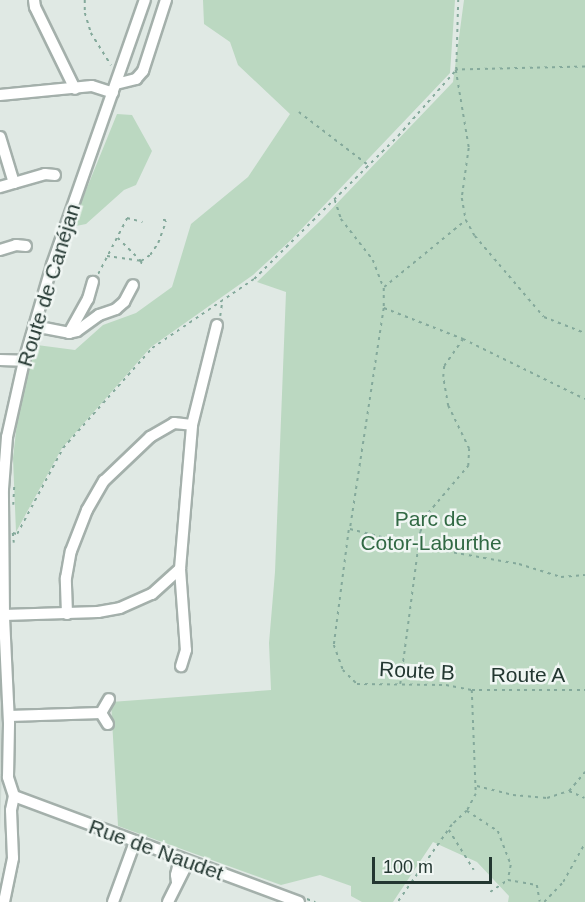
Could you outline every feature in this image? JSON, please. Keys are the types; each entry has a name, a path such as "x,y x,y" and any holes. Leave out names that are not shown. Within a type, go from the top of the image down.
{"street":[{"path":"34,0 35,8 75,89"},
{"name":"Route de Canéjan","path":"4,902 13,858 8,790 9,716 2,554 7,437 24,361 52,265 145,0"},
{"path":"0,95 97,87 114,88 136,79 142,71 166,0"},
{"path":"0,137 14,183"},
{"path":"0,187 45,174 55,175"},
{"path":"0,250 16,245 26,246"},
{"path":"69,333 88,299 93,282"},
{"path":"34,326 69,333 77,331 99,315 116,309 124,302 133,285"},
{"path":"180,666 186,650 180,569 192,425 217,325"},
{"path":"0,360 24,361"},
{"path":"67,614 66,578 71,551 87,510 104,481 150,437 174,423 192,425"},
{"path":"4,615 110,611 152,594 180,569"},
{"path":"101,713 109,699"},
{"path":"9,716 101,713"},
{"path":"101,713 108,724"},
{"name":"Rue de Naudet","path":"8,790 135,842 299,902"},
{"path":"113,902 135,842"},
{"path":"169,902 177,882 183,877 184,860"}],"path":[{"path":"85,0 88,26 109,59 112,70"},
{"path":"458,0 456,70 469,148 462,198 466,220 475,236 544,317 585,333"},
{"path":"4,539 16,534 63,448 152,348 254,279 369,165 456,70 585,68"},
{"path":"299,112 369,165"},
{"path":"335,200 341,219 373,260 384,288 466,220"},
{"path":"93,282 127,218 144,222"},
{"path":"107,256 141,261 150,255 158,243 166,221 159,219"},
{"path":"117,237 141,261 143,267"},
{"name":"Route B","path":"384,288 384,308 334,645 338,662 357,684 446,685 472,690 474,717 472,737 476,786 476,794 467,811 449,830 398,902"},
{"path":"217,325 222,301"},
{"path":"384,308 463,339 585,399"},
{"path":"400,684 420,532 428,513 468,466 469,449 448,406 443,377 444,366 463,339"},
{"path":"350,529 417,546 519,564 561,577 585,575"},
{"name":"Route A","path":"472,690 585,690"},
{"path":"476,786 513,795 547,798 569,791 585,772"},
{"path":"569,791 585,798"},
{"path":"467,811 498,831 511,865 508,880"},
{"path":"449,830 474,870"},
{"path":"544,902 563,882 585,843"},
{"path":"490,892 508,880 537,885 540,902"}],"shaded area":[{"path":"0,635 4,705 0,831"}],"green space":[{"path":"203,0 455,0 450,73 292,239 253,275 151,347 62,448 16,532 13,458 18,413 30,362 37,345 75,350 103,325 136,313 172,287 191,224 248,177 290,114 238,65 230,42 204,24"},
{"name":"Parc de Cotor-Laburthe","path":"464,0 585,0 585,902 508,902 509,896 477,862 433,842 393,902 362,902 351,896 351,886 320,875 281,885 118,826 111,702 271,690 269,643 275,572 286,292 257,282 322,219 453,82"},
{"path":"117,114 132,115 152,151 136,185 124,190 86,224 71,227"}]}
